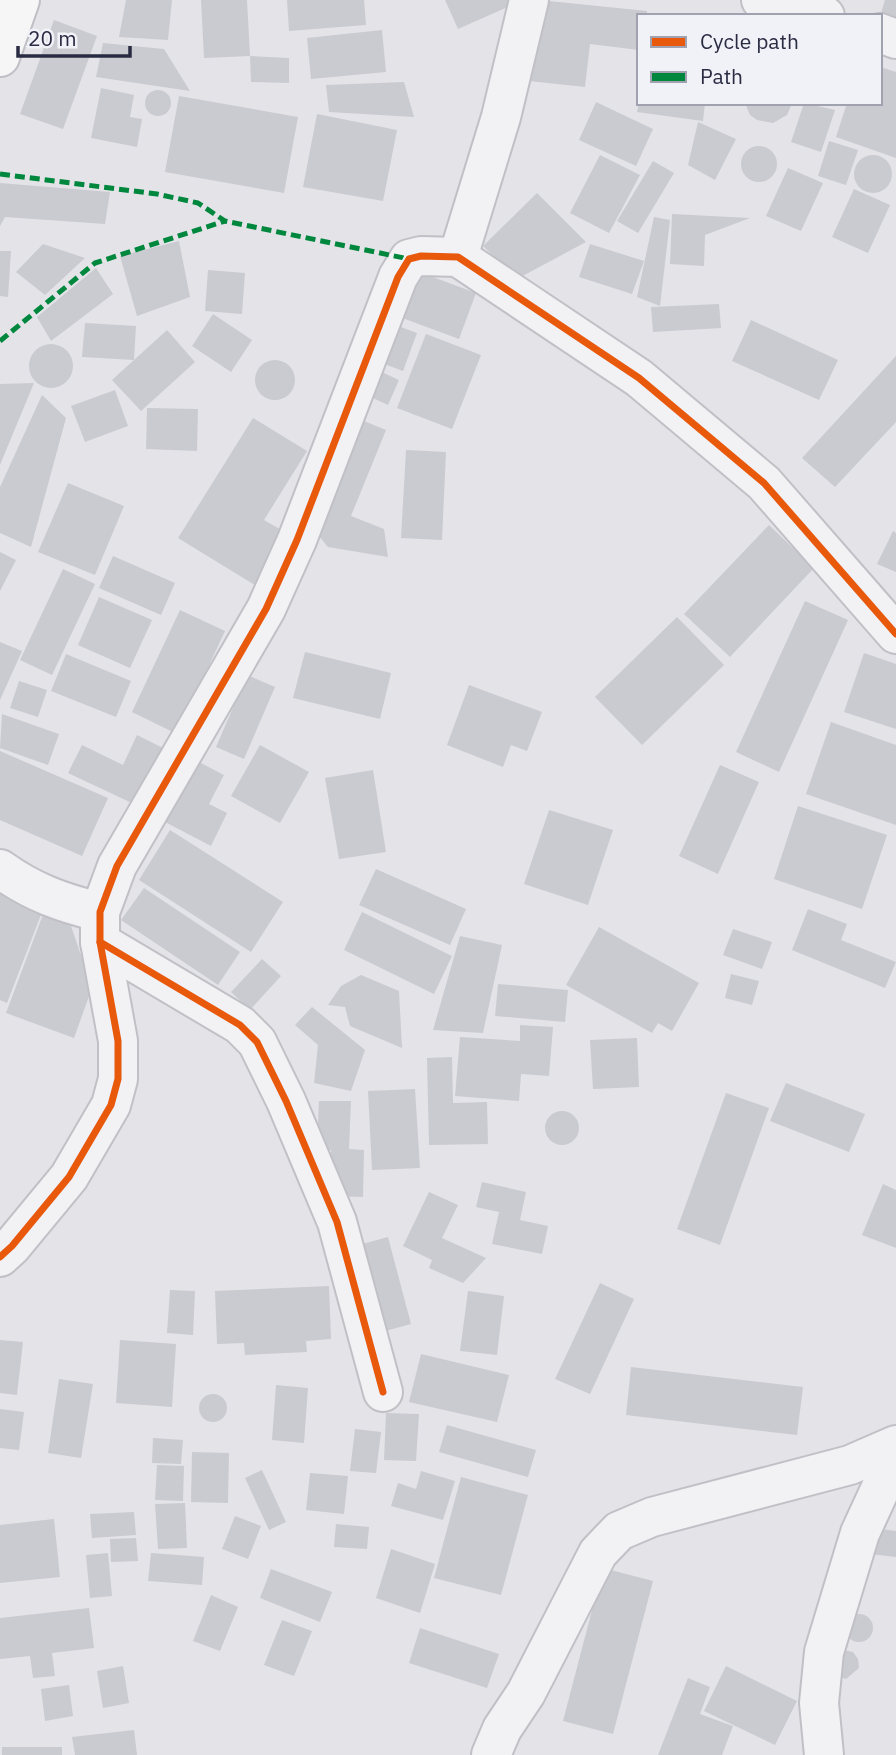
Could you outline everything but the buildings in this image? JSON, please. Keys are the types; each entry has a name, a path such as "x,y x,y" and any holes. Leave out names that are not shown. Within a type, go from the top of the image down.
{"main road":[{"path":"1,51 20,0"}],"street":[{"path":"458,257 501,117 529,0"},
{"path":"761,0 817,14"},
{"path":"0,1257 69,1177 111,1105 118,1079 118,1041 100,927 117,866 266,609 297,540 398,278 409,259 458,257 639,378 764,483 896,634"},
{"path":"0,869 24,886 100,927 240,1025 257,1042 286,1101 337,1222 383,1392"},
{"path":"491,1755 502,1729 526,1693 598,1553 619,1531 652,1517 850,1465 896,1445"},
{"path":"824,1755 819,1703 824,1652 860,1533 896,1455"}],"marked path":[{"path":"0,174 157,194 198,203 225,221 409,259"},
{"path":"0,341 95,263 225,221"}],"cycle path":[{"path":"0,1257 69,1177 111,1105 118,1079 118,1041 100,942 100,912 117,866 266,609 297,540 398,277 409,259 421,256 458,257 639,378 764,483 896,634"},
{"path":"100,942 240,1025 257,1042 286,1101 337,1222 383,1392"}]}
